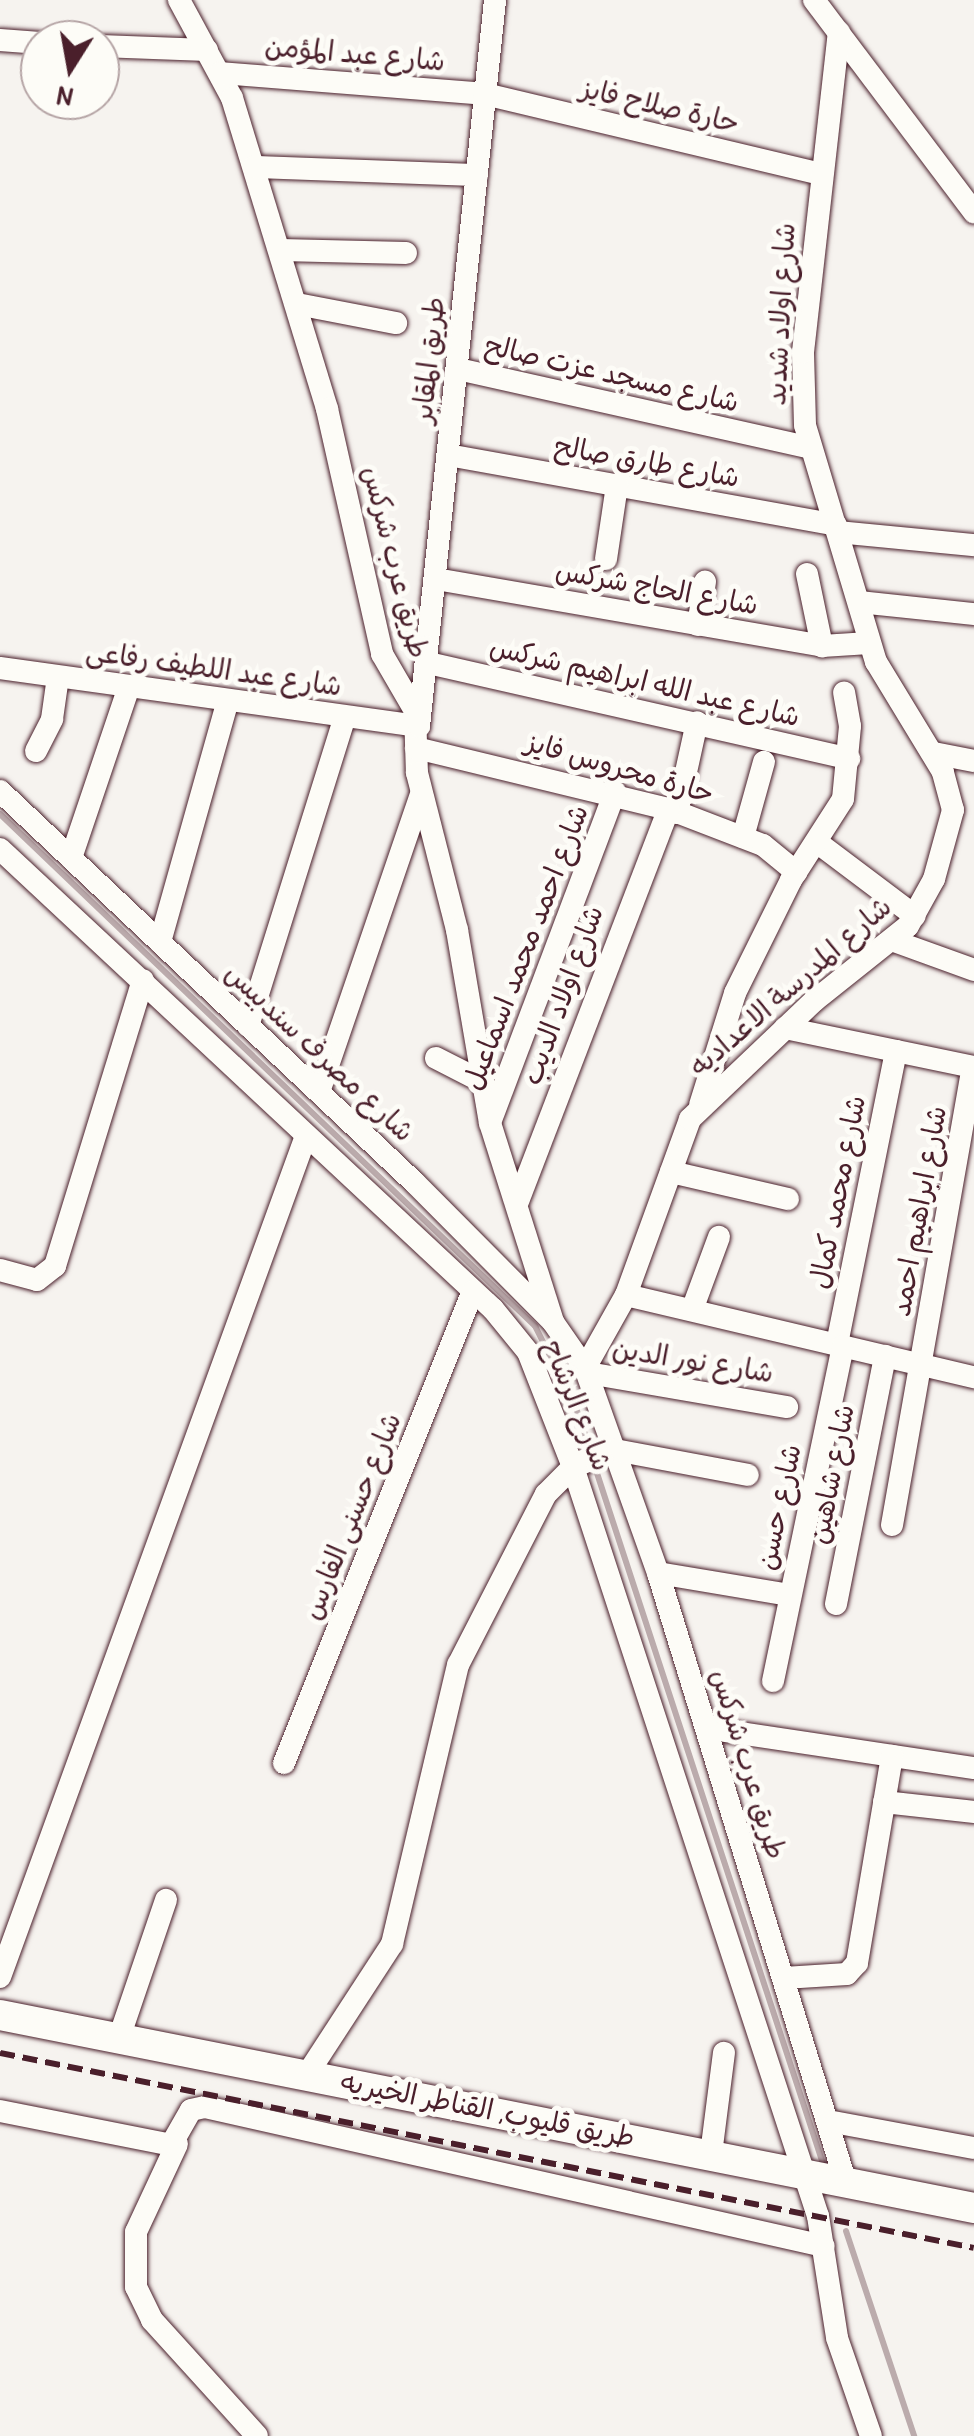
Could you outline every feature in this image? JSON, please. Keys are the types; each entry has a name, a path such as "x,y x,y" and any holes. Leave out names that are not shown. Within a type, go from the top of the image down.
{"main road":[{"name":"طريق قليوب, القناطر الخيريه","path":"0,2015 974,2208"}],"street":[{"name":"طريق عرب شركس","path":"178,0 220,72 297,304 382,654 418,737 421,794 456,930 490,1123 554,1322"},
{"name":"طريق المقابر","path":"418,737 495,0"},
{"path":"814,0 974,212"},
{"name":"شارع اولاد شديد","path":"839,32 820,174 801,376 810,448 869,643 932,753"},
{"path":"120,47 207,50"},
{"name":"شارع عبد المؤمن","path":"220,72 485,94"},
{"name":"حارة صلاح فايز","path":"485,94 820,174"},
{"path":"254,167 477,175"},
{"path":"281,250 406,252"},
{"path":"297,304 396,323"},
{"name":"شارع مسجد عزت صالح","path":"458,369 810,448"},
{"name":"شارع طارق صالح","path":"448,454 837,529 974,545"},
{"path":"606,559 617,486"},
{"path":"807,574 822,646"},
{"name":"شارع الحاج شركس","path":"436,579 822,646 869,643"},
{"path":"698,625 705,582"},
{"path":"859,602 974,614"},
{"name":"شارع عبد الله ابراهيم شركس","path":"428,663 849,760"},
{"name":"شارع عبد اللطيف رفاعى","path":"0,668 345,717 418,737"},
{"path":"36,752 52,719 58,677"},
{"path":"71,858 129,686"},
{"path":"700,1104 736,994 796,872 818,843 843,798 849,760 844,693"},
{"path":"160,942 228,700"},
{"path":"248,1026 345,717"},
{"name":"شارع اولاد الديب","path":"516,1204 673,811 696,722"},
{"name":"حارة محروس فايز","path":"418,737 673,811 743,836 782,856 796,872"},
{"path":"932,753 974,761"},
{"name":"شارع المدرسة الاعداديه","path":"587,1371 626,1295 700,1104 785,1028 894,941 915,916 943,855 953,810 932,753"},
{"path":"743,836 764,762"},
{"name":"شارع مصرف سندبيس","path":"0,791 319,1092 554,1322 587,1371"},
{"name":"شارع احمد محمد اسماعيل","path":"490,1123 615,792"},
{"path":"319,1092 421,794"},
{"path":"818,843 915,916"},
{"name":"شارع الرشاح","path":"0,849 473,1291 528,1352 573,1467 803,2172 824,2246 837,2338 871,2436"},
{"path":"894,941 974,970"},
{"path":"0,1270 37,1280 55,1266 144,980"},
{"path":"785,1028 974,1067"},
{"name":"شارع محمد كمال","path":"840,1345 896,1051"},
{"path":"436,1058 483,1082"},
{"name":"شارع ابراهيم احمد","path":"892,1526 974,1067"},
{"path":"0,1977 306,1136"},
{"path":"671,1172 788,1199"},
{"path":"692,1310 718,1237"},
{"name":"شارع حسنى الفارس","path":"284,1764 473,1291"},
{"path":"626,1295 974,1377"},
{"name":"شارع حسن","path":"772,1681 840,1345"},
{"name":"شارع شاهين","path":"836,1604 886,1356"},
{"name":"طريق عرب شركس","path":"587,1371 658,1572 845,2180"},
{"name":"شارع نور الدين","path":"587,1371 787,1406"},
{"path":"308,2073 392,1944 439,1728 484,1606 546,1494 573,1467 615,1450 748,1475"},
{"path":"658,1572 790,1595"},
{"path":"706,1728 974,1768"},
{"path":"784,1978 841,1975 855,1967 892,1756"},
{"path":"884,1802 974,1812"},
{"path":"119,2038 166,1900"},
{"path":"711,2154 724,2053"},
{"name":"طريق قليوب, القناطر الخيريه","path":"176,2144 192,2110 206,2107 824,2246"},
{"path":"0,2111 176,2144 136,2232 136,2287 152,2320 257,2436"},
{"path":"828,2120 974,2148"}],"waterway":[{"path":"0,814 535,1326 575,1405 591,1452"},
{"path":"594,1464 825,2170"},
{"path":"846,2231 914,2436"}],"railway":[{"path":"0,2053 974,2248"}]}
